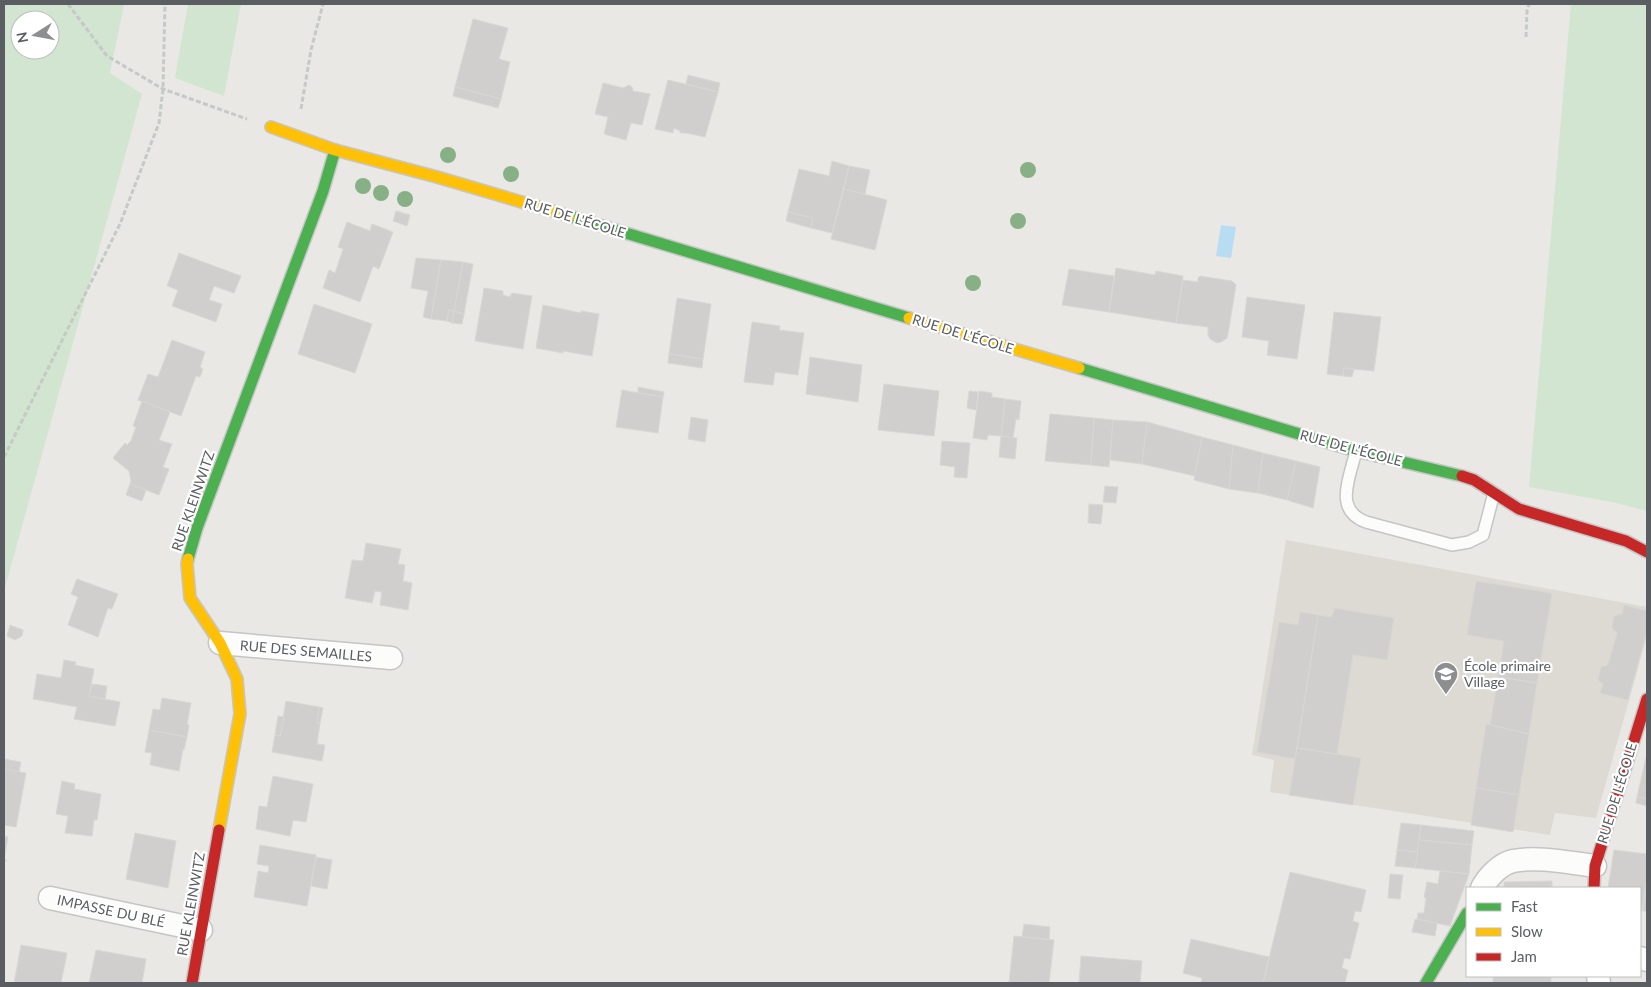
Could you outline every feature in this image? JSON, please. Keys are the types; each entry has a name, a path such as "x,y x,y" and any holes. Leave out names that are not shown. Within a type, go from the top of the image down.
{"street":[{"name":"RUE DE L'ÉCOLE","path":"271,128 335,150 437,177 1356,451 1466,477 1480,482 1506,503 1519,509 1626,541 1647,552"},
{"name":"RUE KLEINWITZ","path":"192,983 240,714 238,679 220,643 190,598 187,564 196,528 323,191 335,150"},
{"name":"RUE DES SEMAILLES","path":"220,643 391,658"},
{"name":"RUE DE L'ÉCOLE","path":"1594,887 1595,866 1647,699"},
{"path":"1483,887 1489,876 1512,861 1536,860 1595,866"},
{"name":"IMPASSE DU BLÉ","path":"50,898 201,930"},
{"path":"1426,983 1466,915"}],"lane":[{"path":"1356,451 1345,496 1348,509 1359,519 1366,522 1452,545 1469,542 1483,535 1494,492"}],"path":[{"path":"68,4 107,56 163,89 271,128"},
{"path":"4,457 120,224 159,123 163,89 165,4"},
{"path":"300,137 301,104 310,50 323,4"},
{"path":"1526,37 1529,4"}],"shaded area":[{"name":"École primaire Village","path":"1286,540 1647,607 1647,636 1596,818 1555,813 1550,835 1270,792 1274,760 1252,755"}],"green space":[{"path":"5,4 124,4 110,73 142,94 4,591 4,6"},
{"path":"188,4 241,4 224,96 175,78"},
{"path":"1571,4 1647,4 1647,511 1612,502 1529,487"}],"water":[{"path":"1221,225 1236,227 1231,258 1216,256"}],"building":[{"path":"473,19 508,28 499,59 510,62 501,99 455,87"},
{"path":"688,75 720,83 718,92 686,84"},
{"path":"668,80 718,92 705,137 680,133 680,131 674,128 673,133 655,129"},
{"path":"603,83 623,88 629,85 633,91 650,94 642,125 631,123 626,140 604,134 608,117 595,114"},
{"path":"455,87 501,99 498,108 453,96"},
{"path":"832,161 849,166 832,233 811,228 813,218 788,212 799,169 829,176"},
{"path":"849,166 870,170 865,194 844,189"},
{"path":"844,189 887,200 875,250 831,239"},
{"path":"396,211 410,215 407,226 393,221"},
{"path":"788,212 813,218 811,228 786,221"},
{"path":"347,222 370,231 372,224 393,232 379,269 373,266 360,302 323,288 329,270 335,273 343,249 338,247"},
{"path":"179,253 241,276 234,293 214,286 209,300 222,304 216,322 172,306 178,290 167,286"},
{"path":"416,258 441,260 431,319 423,317 428,291 411,288"},
{"path":"441,260 463,262 454,311 449,310 447,321 431,319"},
{"path":"463,262 473,264 464,314 454,311"},
{"path":"1116,268 1155,275 1156,271 1183,276 1176,323 1109,312"},
{"path":"1069,269 1114,276 1109,312 1062,305"},
{"path":"1200,276 1232,281 1236,285 1227,338 1221,342 1217,343 1210,339 1208,327 1176,323 1183,280 1198,282"},
{"path":"484,288 503,291 503,295 510,297 512,293 532,296 523,349 475,341"},
{"path":"1247,297 1305,305 1297,359 1267,355 1269,341 1242,337"},
{"path":"677,298 711,304 703,359 669,354"},
{"path":"314,304 372,324 355,373 298,354"},
{"path":"543,305 581,313 581,311 599,314 592,356 536,348"},
{"path":"449,310 454,311 452,323 447,321"},
{"path":"454,311 464,314 462,324 452,323"},
{"path":"1334,312 1381,317 1374,371 1344,368 1343,376 1327,374"},
{"path":"752,322 780,326 779,330 804,333 798,375 775,372 773,385 744,382"},
{"path":"172,340 205,352 200,367 203,369 200,377 196,376 181,416 138,400 148,374 158,377"},
{"path":"669,354 703,359 702,368 668,363"},
{"path":"810,357 862,365 858,402 806,394"},
{"path":"1344,368 1354,369 1352,377 1343,376"},
{"path":"884,384 939,391 934,436 878,430"},
{"path":"638,387 664,392 663,397 638,393"},
{"path":"622,390 663,397 658,433 616,427"},
{"path":"969,391 978,392 976,410 967,408"},
{"path":"979,391 992,393 992,397 1005,399 1001,436 988,435 987,440 973,438"},
{"path":"1005,399 1021,401 1019,420 1016,419 1013,438 1001,436"},
{"path":"142,401 170,412 159,440 172,444 163,467 169,469 159,495 130,484 129,471 113,458 125,443 127,445 131,441 136,427 133,426"},
{"path":"1050,414 1094,418 1091,465 1045,461"},
{"path":"691,417 708,420 705,442 688,439"},
{"path":"1094,418 1113,420 1109,467 1091,465"},
{"path":"1113,420 1147,422 1142,464 1110,460"},
{"path":"1147,422 1202,437 1195,476 1142,464"},
{"path":"1001,436 1017,438 1015,459 999,457"},
{"path":"1202,437 1233,445 1229,489 1194,480"},
{"path":"942,441 970,443 967,478 954,477 955,467 940,465"},
{"path":"1233,445 1263,453 1258,493 1229,489"},
{"path":"1263,453 1296,461 1287,500 1258,493"},
{"path":"1296,461 1320,467 1313,508 1287,500"},
{"path":"130,484 146,490 142,501 126,495"},
{"path":"1105,486 1118,487 1116,503 1103,502"},
{"path":"1089,504 1103,505 1101,524 1088,523"},
{"path":"366,543 401,549 398,564 405,565 403,581 412,583 408,610 380,605 382,592 375,591 372,603 345,598 352,560 363,561"},
{"path":"77,579 118,594 112,609 108,608 98,637 68,625 78,597 71,594"},
{"path":"1476,581 1552,593 1537,683 1498,677 1504,641 1467,635"},
{"path":"1624,605 1647,611 1647,631 1628,700 1600,693 1603,684 1598,680 1601,667 1608,665 1617,633 1612,628 1614,616 1622,614"},
{"path":"1334,608 1394,618 1387,660 1353,655 1337,754 1297,748 1318,615 1332,617"},
{"path":"1300,612 1318,615 1295,759 1257,752 1279,622 1298,625"},
{"path":"10,625 23,630 22,636 15,640 7,636"},
{"path":"64,660 76,662 75,665 94,669 89,696 120,702 115,726 74,719 77,707 33,699 37,674 61,678"},
{"path":"1498,677 1537,683 1529,734 1490,725"},
{"path":"92,684 107,686 105,699 89,696"},
{"path":"162,698 191,703 187,724 189,725 187,737 149,730 153,709 160,710"},
{"path":"286,701 319,707 317,723 320,723 317,744 325,745 322,761 272,752 275,735 280,736"},
{"path":"319,707 323,708 320,723 317,723"},
{"path":"278,716 284,717 280,736 275,735"},
{"path":"1486,724 1529,734 1519,795 1476,788"},
{"path":"149,730 187,737 179,771 150,765 152,753 145,752"},
{"path":"1297,748 1361,758 1353,805 1289,795"},
{"path":"1647,757 1647,799 1637,797"},
{"path":"4,759 21,762 19,772 4,769"},
{"path":"4,769 26,773 16,827 4,825"},
{"path":"273,776 313,784 306,822 293,820 290,836 256,829 259,806 267,807"},
{"path":"62,781 75,784 74,789 101,794 97,820 94,820 92,836 65,833 68,816 56,814"},
{"path":"1476,788 1519,795 1513,832 1471,825"},
{"path":"1637,797 1647,799 1647,806 1636,803"},
{"path":"1401,823 1421,825 1418,852 1397,850"},
{"path":"1421,825 1474,831 1472,845 1419,840"},
{"path":"135,833 176,841 168,888 126,879"},
{"path":"4,836 8,837 4,859"},
{"path":"1419,840 1472,845 1469,874 1415,868"},
{"path":"260,845 316,855 307,906 254,897 258,871 268,873 269,866 257,864"},
{"path":"1397,850 1418,852 1415,868 1395,866"},
{"path":"1614,850 1647,854 1647,876 1642,911 1641,887 1608,887"},
{"path":"316,857 332,860 327,889 311,886"},
{"path":"1440,871 1469,874 1450,926 1417,919 1418,913 1424,913 1426,898 1424,897 1427,882 1438,884"},
{"path":"1290,872 1366,890 1361,912 1355,911 1353,921 1359,923 1350,959 1344,958 1342,968 1348,970 1345,983 1263,983"},
{"path":"1390,874 1403,875 1400,899 1388,898"},
{"path":"1647,876 1647,885 1642,911"},
{"path":"1552,881 1552,887 1504,887 1504,882"},
{"path":"1647,885 1647,911 1643,911"},
{"path":"1415,919 1437,923 1435,936 1412,932"},
{"path":"1024,924 1050,927 1049,940 1022,937"},
{"path":"1014,936 1054,940 1049,983 1009,983"},
{"path":"1191,939 1269,957 1263,983 1201,983 1202,978 1183,973"},
{"path":"21,945 67,953 61,983 14,983"},
{"path":"96,950 146,959 142,983 89,983"},
{"path":"1081,956 1142,961 1140,983 1079,983"},
{"path":"1493,977 1551,977 1551,983 1493,983"}],"traffic: fast":[{"path":"188,559 197,528 323,191 335,150"},
{"path":"569,216 909,318"},
{"path":"1079,368 1356,451 1462,476"},
{"path":"1426,983 1466,915"}],"traffic: slow":[{"path":"271,127 335,150 437,177 569,216"},
{"path":"909,318 1079,368"},
{"path":"188,559 190,598 220,643 237,679 240,714 219,830"}],"traffic: jam":[{"path":"1462,476 1474,480 1519,509 1626,541 1647,552"},
{"path":"1594,887 1595,866 1647,699"},
{"path":"192,983 219,830"}],"place":[{"name":"École primaire Village","path":"1446,695"}]}
